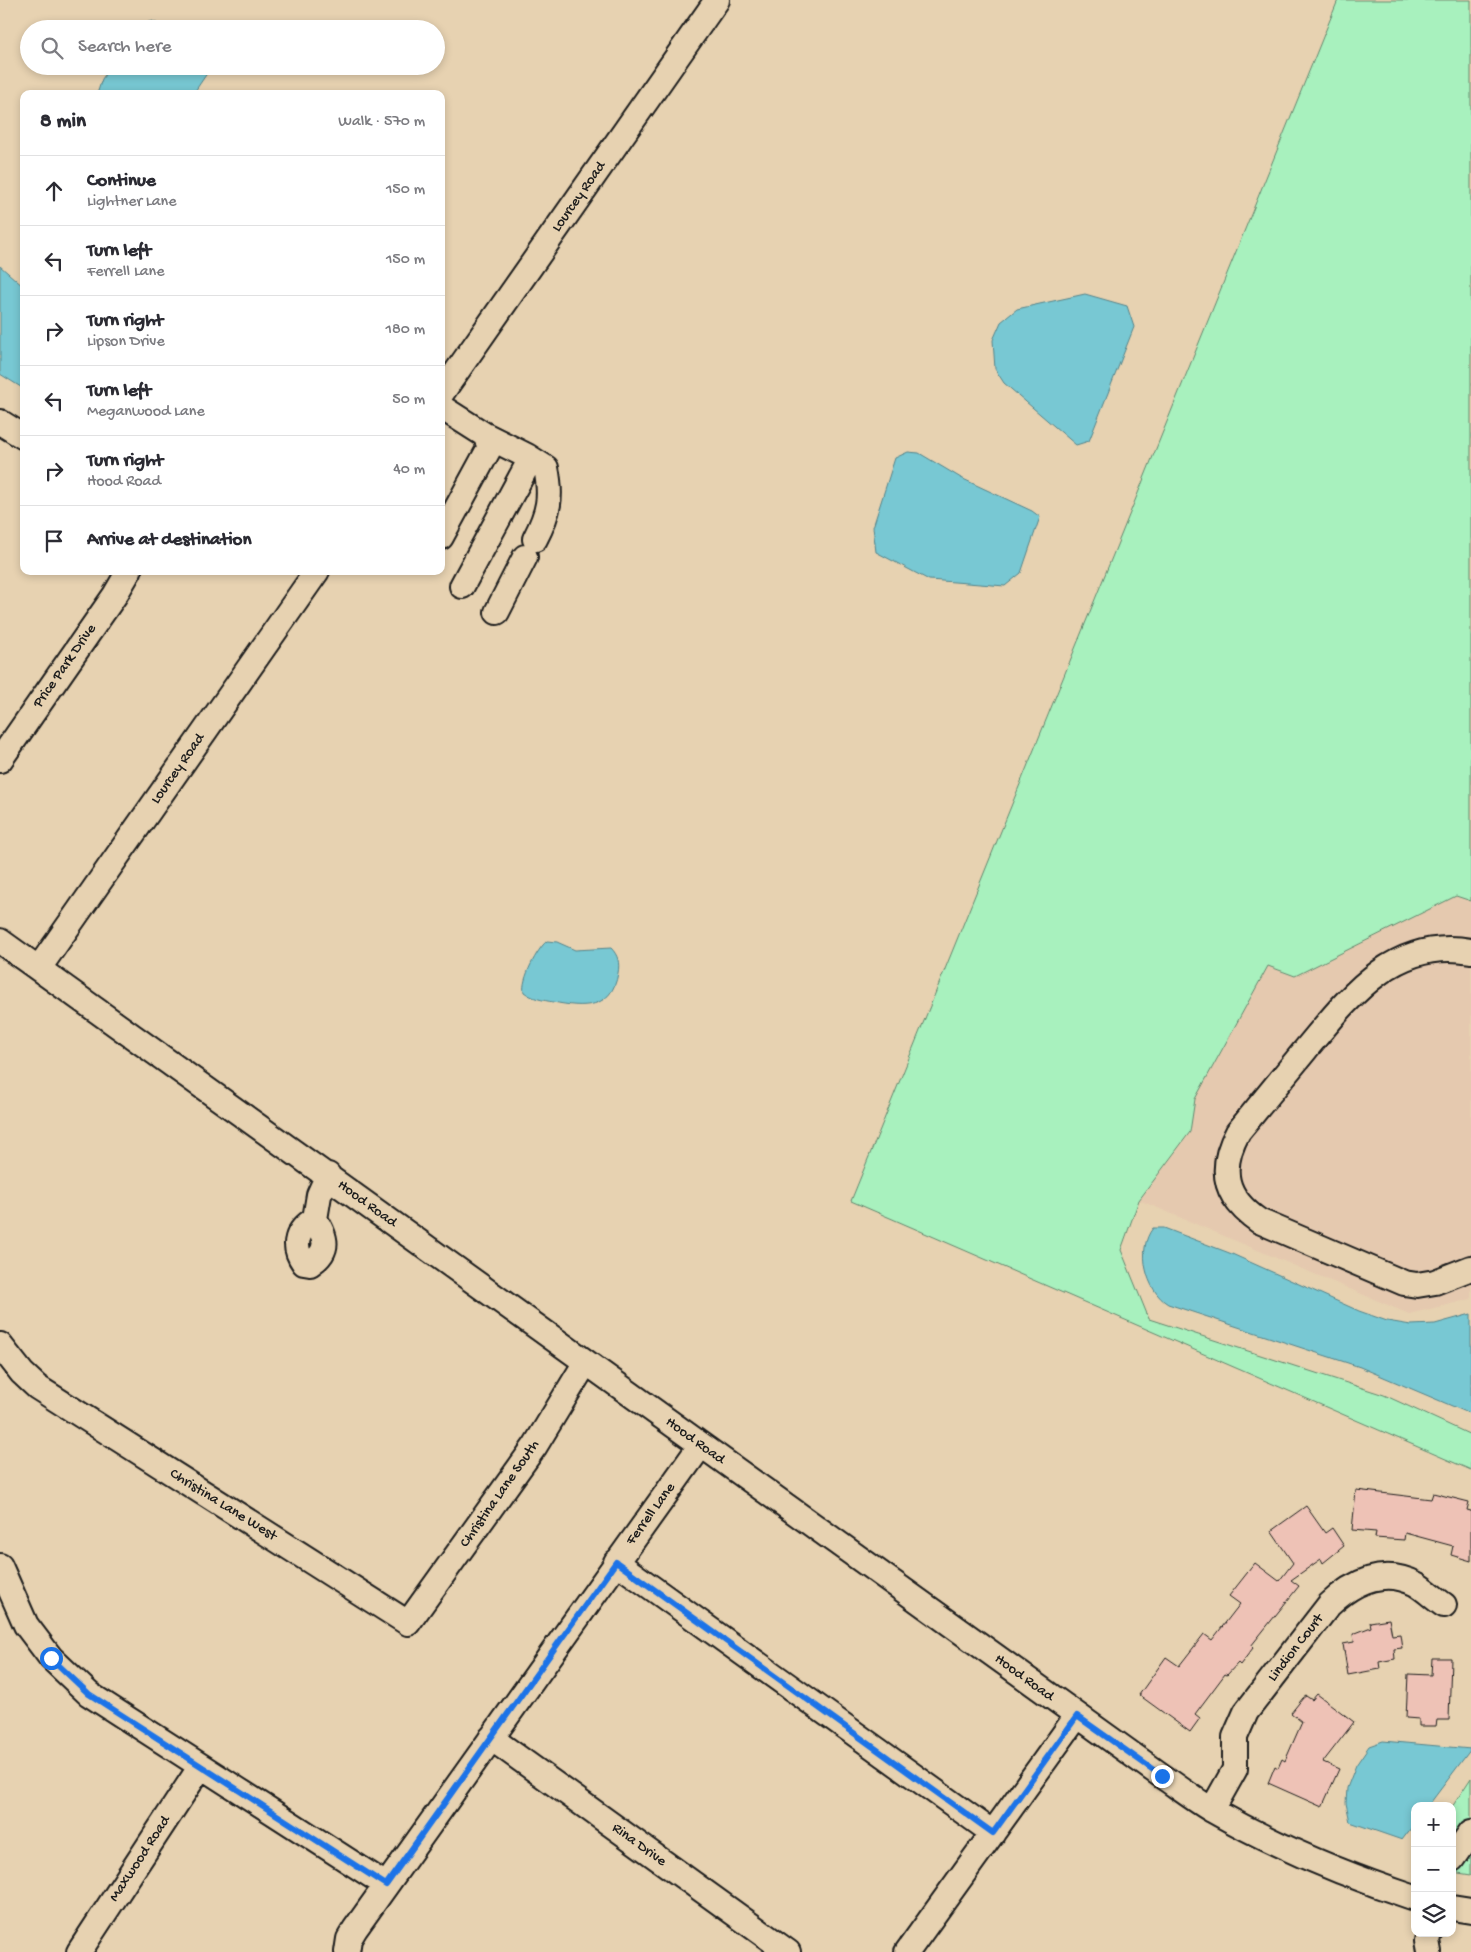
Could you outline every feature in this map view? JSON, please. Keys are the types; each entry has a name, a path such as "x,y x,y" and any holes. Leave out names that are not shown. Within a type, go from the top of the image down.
{"street":[{"name":"Lourcey Road","path":"445,388 717,0"},
{"path":"445,410 485,435 527,456 546,468 551,491 546,518 497,612"},
{"path":"0,422 20,434"},
{"path":"445,530 490,447 485,435"},
{"path":"462,586 528,464 527,456"},
{"name":"Price Park Drive","path":"0,760 115,595 127,575"},
{"name":"Lourcey Road","path":"39,968 314,575"},
{"name":"Hood Road","path":"0,941 1077,1716 1212,1810 1302,1856 1359,1880 1411,1897"},
{"path":"1471,951 1453,948 1426,952 1406,958 1368,979 1346,1000 1238,1132 1229,1149 1226,1168 1228,1182 1234,1198 1244,1211 1259,1221 1390,1279 1417,1285 1434,1282 1471,1268"},
{"path":"315,1219 319,1195 328,1176"},
{"name":"Christina Lane West","path":"0,1345 22,1373 37,1387 408,1623"},
{"name":"Christina Lane South","path":"408,1623 535,1446 586,1362"},
{"name":"Ferrell Lane","path":"347,1952 349,1939 355,1929 701,1445"},
{"path":"616,1562 993,1833"},
{"path":"0,1566 26,1624 51,1658 89,1694 386,1885"},
{"name":"Lindion Court","path":"1212,1810 1235,1770 1235,1737 1246,1712 1329,1605 1344,1590 1364,1580 1390,1576 1416,1584 1444,1605"},
{"path":"907,1952 1077,1716"},
{"name":"Rina Drive","path":"490,1738 788,1952"},
{"name":"Maxwood Road","path":"79,1952 201,1766"},
{"path":"1456,1909 1471,1911"},
{"path":"1428,1937 1429,1952"}],"shaded area":[{"path":"1456,895 1471,901 1471,1299 1409,1314 1139,1200 1190,1132 1195,1099 1268,965 1295,976"}],"green space":[{"path":"1338,0 1471,0 1471,901 1456,896 1295,976 1268,966 1195,1099 1190,1132 1139,1200 1121,1250 1149,1319 1384,1395 1471,1435 1471,1470 851,1201"},
{"path":"1471,1778 1471,1875 1456,1873 1455,1802"}],"water":[{"path":"105,75 206,75 196,90 98,90"},
{"path":"0,266 20,284 20,386 0,374"},
{"path":"1085,294 1127,306 1134,327 1089,441 1076,445 1004,383 995,369 993,340 1001,322 1017,309"},
{"path":"908,452 919,453 961,478 1032,511 1040,517 1021,573 1005,586 929,580 876,552 873,527 895,458"},
{"path":"547,941 557,942 575,950 611,948 617,956 619,966 615,985 610,994 594,1004 575,1005 538,999 524,992 525,980 531,965"},
{"path":"1153,1228 1164,1228 1232,1254 1359,1311 1387,1321 1411,1325 1435,1324 1471,1314 1471,1414 1360,1367 1168,1304 1154,1290 1146,1269 1145,1247"},
{"path":"1383,1741 1471,1749 1431,1802 1411,1802 1411,1828 1402,1840 1350,1822 1346,1803 1347,1788 1356,1765 1369,1746"}],"building":[{"path":"1356,1490 1431,1499 1433,1493 1469,1502 1467,1510 1471,1511 1471,1561 1451,1555 1453,1546 1405,1533 1404,1540 1375,1538 1376,1532 1352,1530"},
{"path":"1306,1506 1325,1533 1332,1528 1344,1546 1323,1563 1321,1559 1291,1580 1299,1586 1251,1646 1253,1648 1240,1665 1238,1663 1227,1675 1225,1674 1195,1714 1200,1718 1190,1732 1139,1695 1166,1657 1179,1666 1204,1634 1212,1640 1240,1604 1229,1596 1255,1563 1279,1581 1293,1563 1271,1531"},
{"path":"1389,1619 1392,1635 1400,1634 1402,1648 1394,1649 1395,1659 1379,1662 1380,1669 1348,1675 1343,1644 1354,1642 1353,1634 1371,1627 1370,1622"},
{"path":"1432,1658 1451,1658 1449,1720 1437,1720 1436,1726 1419,1726 1419,1719 1406,1718 1408,1674 1431,1675"},
{"path":"1317,1694 1354,1722 1323,1762 1339,1769 1322,1807 1268,1783 1275,1766 1278,1768 1282,1759 1285,1761 1302,1722 1291,1713 1303,1698 1306,1696 1312,1700"}],"route":[{"path":"51,1658 89,1694 164,1740 386,1885 616,1562 993,1833 1077,1716 1162,1776"}]}
